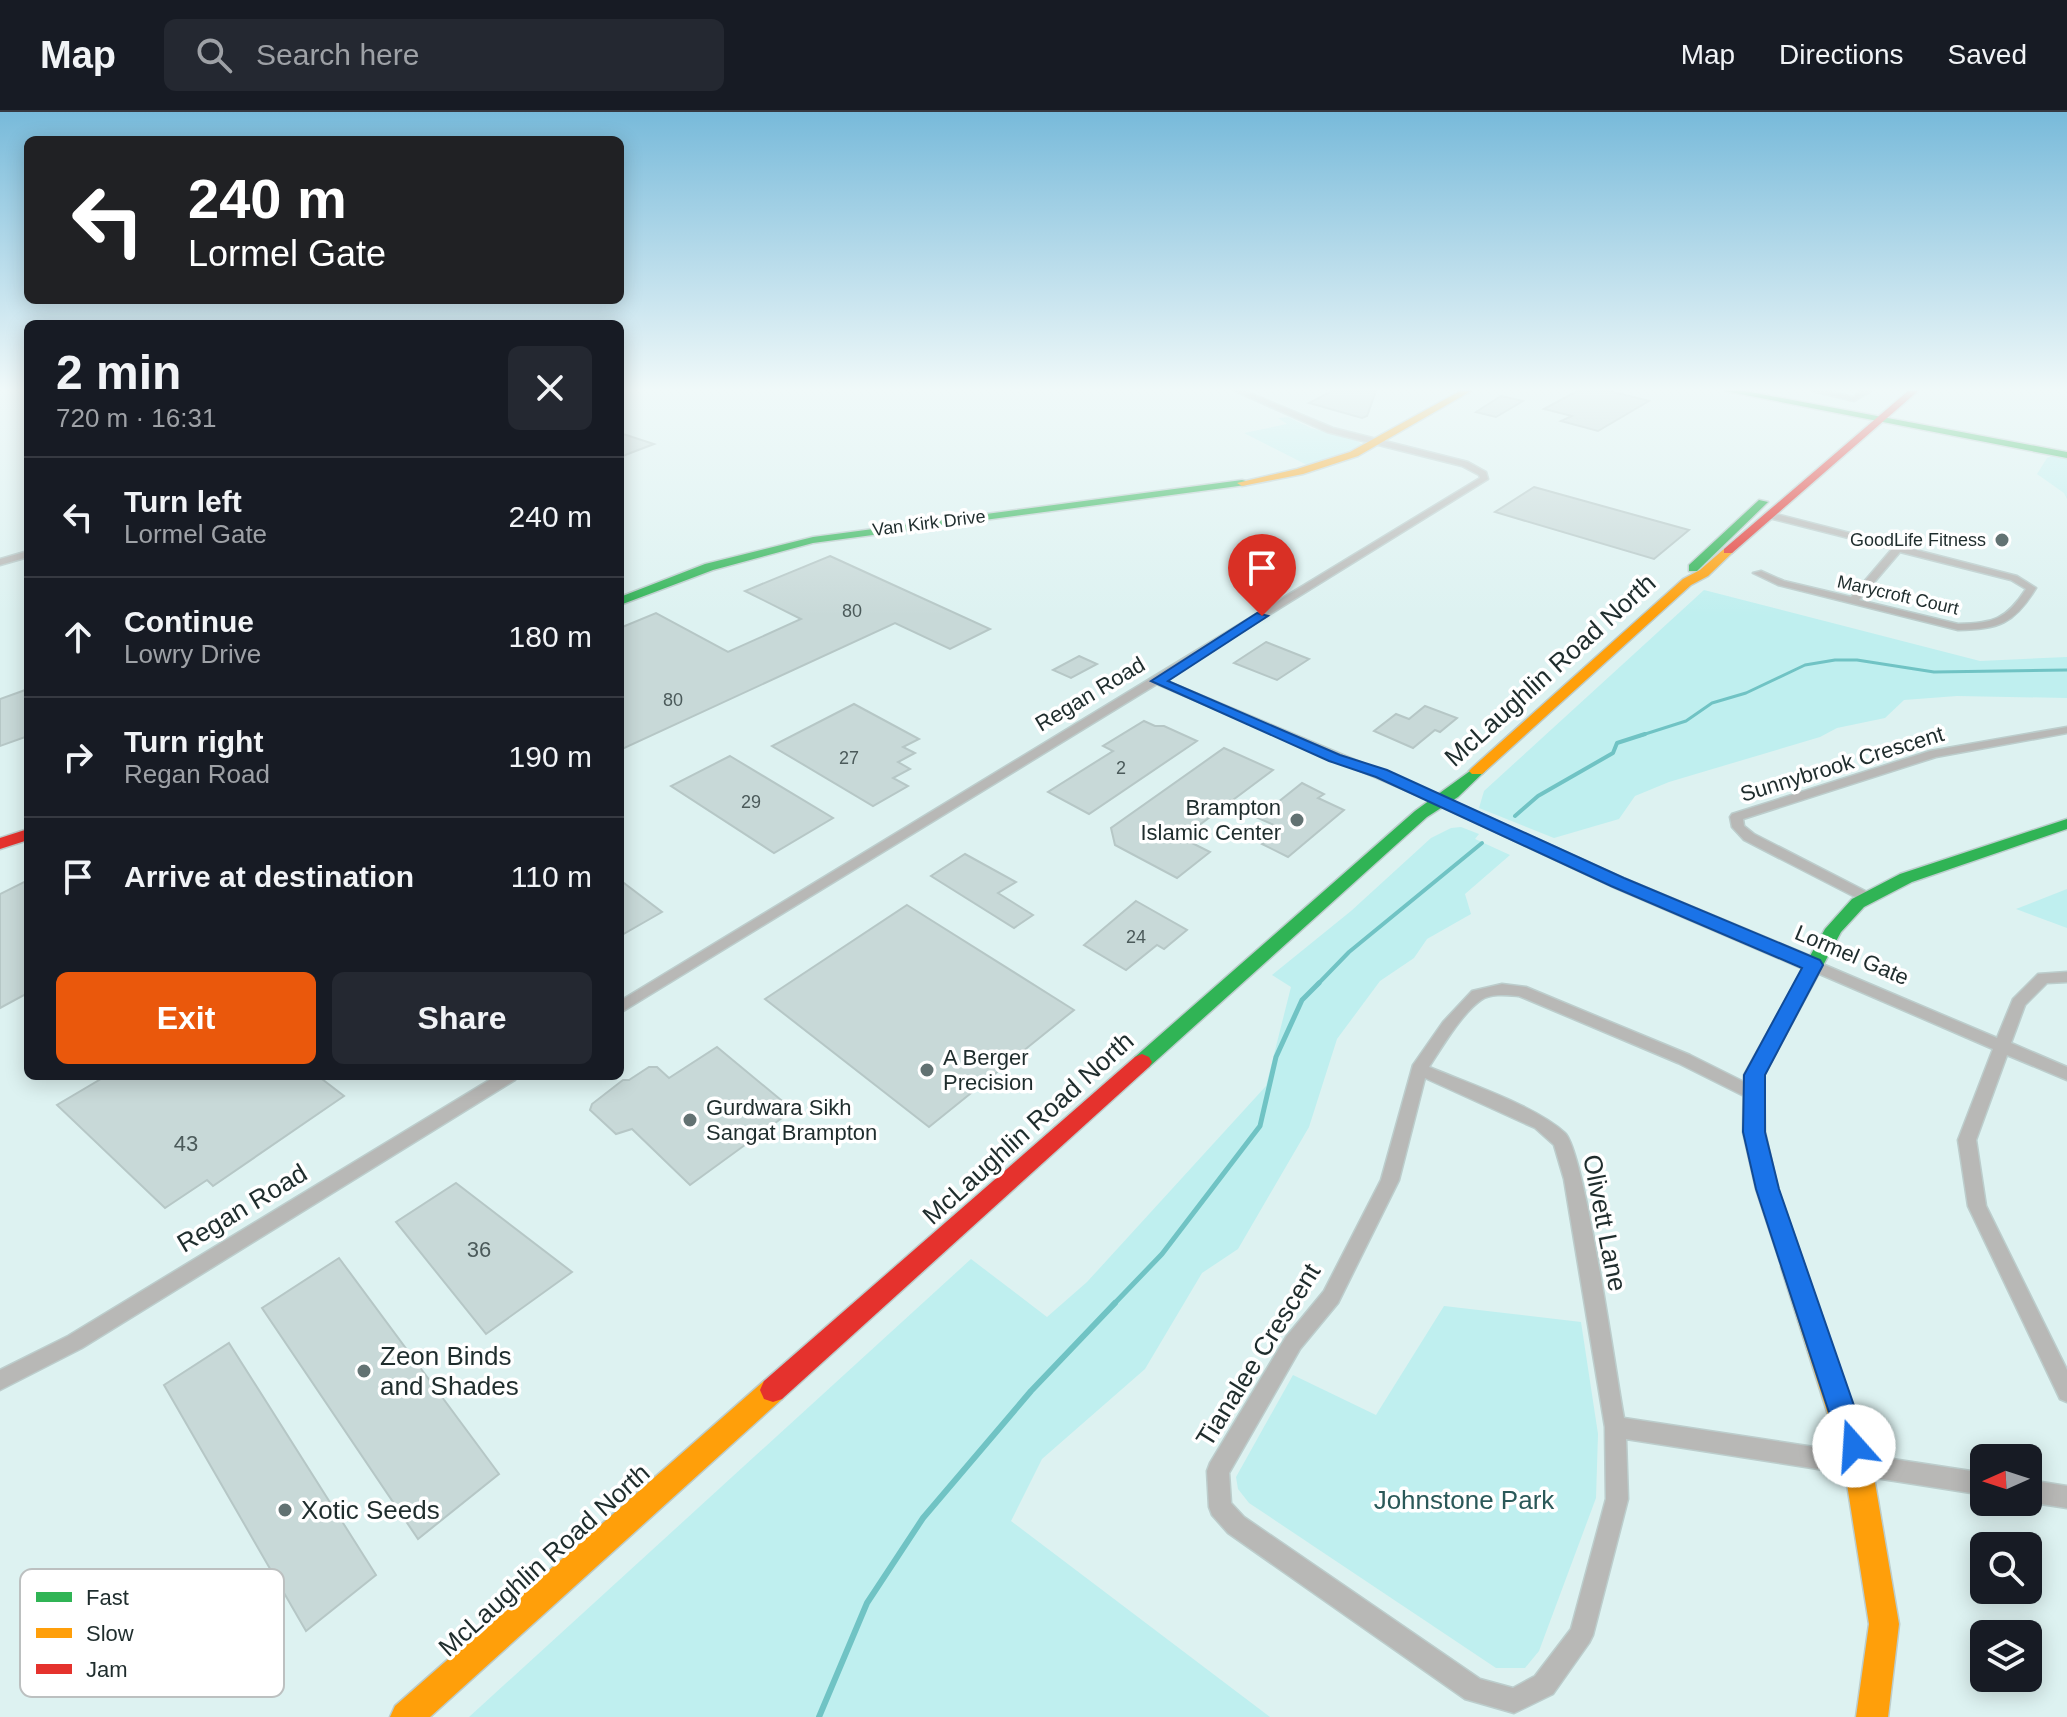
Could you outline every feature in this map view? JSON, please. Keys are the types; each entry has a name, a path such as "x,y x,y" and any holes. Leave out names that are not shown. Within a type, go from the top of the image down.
{"main road":[{"name":"Van Kirk Drive","path":"624,599 709,567 813,540 1262,480 1321,466"},
{"name":"McLaughlin Road North","path":"406,1717 1217,993 1438,803 1687,582 1704,573 1768,515 1815,466"},
{"name":"McLaughlin Road North","path":"1687,582 1692,569 1713,546 1816,466"},
{"name":"Lormel Gate","path":"1438,803 1813,965"},
{"path":"1872,1717 1884,1624 1858,1465 1767,1189 1754,1132 1754,1075 1838,923 1866,897 1906,878 2067,824"},
{"path":"0,844 24,835"}],"street":[{"name":"Regan Road","path":"624,1006 1484,479 1483,474 1468,466"},
{"name":"Marycroft Court","path":"1758,573 1781,583 1948,626 1974,627 2008,619 2031,588 2014,578 1768,515"},
{"path":"1852,602 1898,548"},
{"path":"0,562 24,555"},
{"path":"1158,681 1334,758 1356,771 1438,803"},
{"name":"Sunnybrook Crescent","path":"1866,897 1749,837 1738,827 1736,817 1947,751 2067,730"},
{"name":"Lormel Gate","path":"1813,965 2067,1074"},
{"path":"2067,977 2049,976 2035,983 2018,1003 1967,1140 1977,1206 2067,1392"},
{"name":"Tianalee Crescent","path":"1615,1427 1617,1499 1581,1635 1544,1685 1514,1701 1474,1690 1236,1525 1220,1507 1218,1471 1293,1343 1331,1297 1390,1180 1419,1069 1448,1026 1477,995 1502,989 1521,991 1670,1053 1752,1093"},
{"name":"Olivett Lane","path":"1419,1069 1541,1123 1562,1141 1573,1179 1615,1427"},
{"name":"Regan Road","path":"0,1380 75,1342 502,1080"},
{"path":"1615,1427 1970,1482"},
{"path":"2042,1493 2067,1497"}],"green space":[{"path":"2042,466 2067,466 2067,499 2064,493 2037,474"},
{"path":"1704,590 1980,661 2067,657 2067,698 1957,696 1904,700 1885,718 1837,728 1820,737 1669,782 1635,796 1619,819 1554,838 1479,808 1484,791"},
{"path":"1461,827 1479,834 1475,839 1510,855 1465,894 1471,914 1427,939 1414,958 1380,981 1337,1039 1309,1127 1238,1249 1202,1273 1145,1369 1042,1459 1011,1521 1270,1717 469,1717 971,1259 1047,1317 1087,1282 1266,1086 1291,987 1272,975 1351,911 1431,838 1451,828"},
{"path":"2067,889 2067,928 2016,909"},
{"name":"Johnstone Park","path":"1444,1306 1581,1322 1598,1434 1596,1498 1539,1651 1525,1668 1496,1668 1249,1503 1238,1489 1236,1477 1293,1375 1376,1415"}],"building":[{"path":"1534,487 1689,530 1654,559 1495,512"},
{"path":"830,556 990,629 950,649 895,623 624,748 624,626 656,613 728,652 801,619 745,591"},
{"path":"1266,642 1309,659 1277,680 1234,663"},
{"path":"1079,656 1097,664 1071,678 1053,670"},
{"path":"24,690 24,737 0,746 0,699"},
{"path":"854,704 919,739 903,747 915,753 898,762 910,769 893,778 908,786 873,806 772,746"},
{"path":"1425,706 1457,718 1440,732 1435,730 1413,748 1374,731 1396,714 1409,719"},
{"path":"1144,721 1197,741 1089,814 1048,792 1113,751 1103,746"},
{"path":"1224,748 1273,770 1182,838 1210,852 1177,878 1115,845 1111,828"},
{"path":"730,756 833,818 774,853 671,786"},
{"name":"Brampton Islamic Center","path":"1302,783 1324,794 1318,798 1344,810 1288,857 1262,844 1276,833 1269,829 1274,825 1258,818"},
{"path":"965,854 1016,882 998,893 1033,915 1014,928 931,876"},
{"path":"24,882 24,995 0,1008 0,894"},
{"path":"624,883 662,912 624,934"},
{"path":"1136,901 1187,930 1164,949 1157,945 1126,970 1084,945"},
{"name":"A Berger Precision","path":"907,905 1074,1010 929,1127 765,999"},
{"name":"Gurdwara Sikh Sangat Brampton","path":"717,1047 793,1110 690,1185 632,1129 616,1134 590,1110 592,1104 623,1080 629,1080 649,1067 657,1067 669,1078"},
{"path":"99,1080 323,1080 344,1096 213,1186 207,1180 165,1208 57,1105"},
{"path":"456,1183 572,1272 486,1334 396,1222"},
{"name":"Zeon Binds and Shades","path":"339,1258 499,1474 418,1539 262,1308"},
{"name":"Xotic Seeds","path":"229,1343 376,1575 306,1631 284,1593 284,1569 270,1569 164,1385"}],"waterway":[{"path":"1639,736 1686,721 1712,703 1746,693 1805,665 1835,660 1857,660 1934,672 2067,670"},
{"path":"1515,816 1538,796 1613,753 1617,743 1645,734"},
{"path":"1317,985 1349,952 1482,843"},
{"path":"1113,1305 1162,1254 1260,1126 1276,1057 1302,1000 1317,985"},
{"path":"819,1717 867,1603 923,1518 1031,1391 1115,1303"}],"traffic: fast":[{"path":"624,599 709,567 813,540 1242,483"},
{"path":"1693,568 1763,502"},
{"path":"1142,1062 1421,814 1452,794 1477,771"},
{"path":"1793,1267 1767,1189 1754,1132 1754,1075 1834,929 1858,903 1906,878 2067,824"}],"traffic: slow":[{"path":"1242,483 1318,466"},
{"path":"1477,771 1687,582 1704,573 1728,551"},
{"path":"1793,1267 1858,1465 1884,1624 1872,1717"},
{"path":"406,1717 773,1390"}],"traffic: jam":[{"path":"1728,551 1827,466"},
{"path":"1442,801 1617,882 1813,965"},
{"path":"0,844 24,835"},
{"path":"773,1390 1142,1062"}],"place":[{"name":"GoodLife Fitness","path":"2002,540"},
{"name":"Brampton Islamic Center","path":"1297,820"},
{"name":"A Berger Precision","path":"927,1070"},
{"name":"Gurdwara Sikh Sangat Brampton","path":"690,1120"},
{"name":"Zeon Binds and Shades","path":"364,1371"},
{"name":"Xotic Seeds","path":"285,1510"}],"route":[{"path":"1262,616 1158,681 1334,758 1382,773 1617,882 1813,965 1754,1075 1754,1132 1767,1189 1854,1446"}]}
